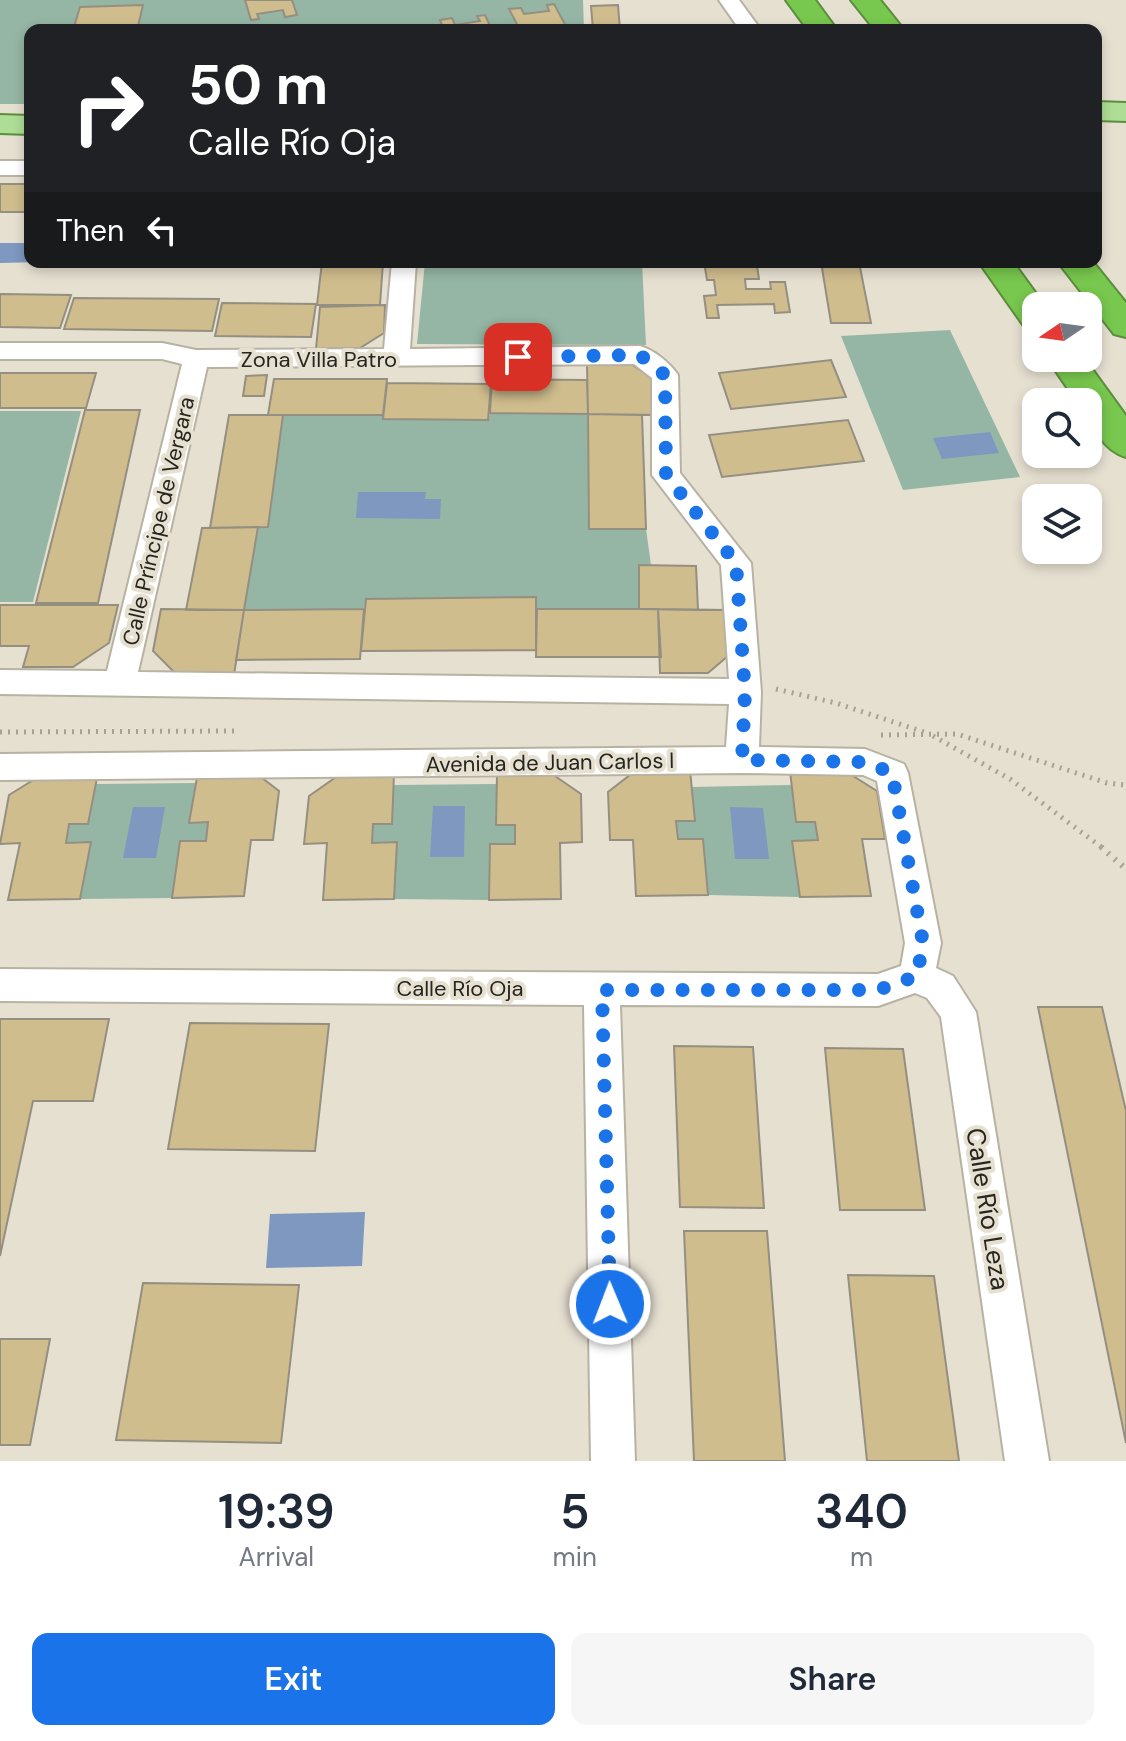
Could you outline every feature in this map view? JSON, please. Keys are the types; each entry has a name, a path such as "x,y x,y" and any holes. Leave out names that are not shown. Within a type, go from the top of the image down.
{"highway":[{"path":"800,0 818,24"},
{"path":"865,0 885,24"},
{"path":"1000,268 1022,298"},
{"path":"1080,268 1126,326"},
{"path":"1075,372 1126,444"}],"main road":[{"path":"1102,111 1126,112"},
{"path":"0,124 24,125"}],"street":[{"path":"729,0 747,24"},
{"path":"0,168 24,168"},
{"path":"396,359 404,268"},
{"name":"Zona Villa Patro","path":"0,351 162,351 196,359 640,355 665,375 666,475 736,563 745,692"},
{"name":"Calle Príncipe de Vergara","path":"120,683 196,359"},
{"path":"0,682 745,692 742,760"},
{"name":"Avenida de Juan Carlos I","path":"0,767 742,760 865,762 892,773 923,943 917,976"},
{"name":"Calle Río Oja","path":"0,985 878,990 917,976"},
{"name":"Calle Río Leza","path":"917,976 940,987 958,1012 1027,1461"},
{"path":"602,990 613,1461"}],"path":[{"path":"745,692 781,689 897,721 929,734 1000,773 1047,805 1126,869"}],"green space":[{"path":"0,0 583,0 584,24 24,24 24,104 0,104"},
{"path":"424,268 642,268 646,345 417,344"},
{"path":"950,330 1020,477 903,490 841,336"},
{"path":"0,411 81,411 33,602 0,602"},
{"path":"490,413 588,414 589,528 646,529 651,565 639,609 537,609 536,597 366,599 364,609 244,610 258,527 268,527 283,415 383,415 384,419 488,420"},
{"path":"196,783 190,822 208,822 206,841 180,842 172,898 80,899 91,843 66,843 69,824 88,824 96,784"},
{"path":"497,784 497,825 515,825 515,844 490,845 489,900 394,899 397,843 372,843 373,824 392,824 394,785"},
{"path":"792,785 815,822 818,840 793,841 800,897 708,895 678,839 676,821 695,820 692,787"}],"water":[{"path":"0,243 24,243 24,262 0,263"},
{"path":"990,432 999,453 942,459 933,438"},
{"path":"358,492 426,492 425,499 441,499 440,519 356,518"},
{"path":"433,806 465,806 464,857 430,857"},
{"path":"133,807 165,807 156,858 123,858"},
{"path":"730,807 763,808 769,859 735,859"},
{"path":"365,1212 362,1266 266,1268 270,1214"}],"building":[{"path":"245,0 292,0 297,15 285,17 283,10 257,14 259,19 251,20"},
{"path":"554,4 565,24 517,24 509,9 521,8 524,14 549,11 547,5"},
{"path":"143,5 138,24 75,24 80,7"},
{"path":"618,5 620,24 592,24 591,6"},
{"path":"485,15 489,24 461,24 480,21 477,16"},
{"path":"452,18 455,24 442,24 440,20"},
{"path":"0,184 24,184 24,212 0,212"},
{"path":"321,268 383,268 380,305 317,305"},
{"path":"705,268 757,268 759,279 745,279 746,289 771,289 770,282 785,282 790,312 775,313 774,304 717,305 719,318 707,318 704,296 716,295 714,280 707,280"},
{"path":"822,268 860,268 871,323 831,323"},
{"path":"0,294 71,295 60,328 0,327"},
{"path":"74,298 219,299 212,331 64,329"},
{"path":"222,303 316,304 311,337 215,336"},
{"path":"385,305 384,333 360,348 316,349 320,307"},
{"path":"831,360 846,397 731,409 719,373"},
{"path":"587,364 631,364 658,382 660,415 588,414"},
{"path":"0,373 96,373 86,408 0,408"},
{"path":"267,375 264,396 243,396 246,376"},
{"path":"274,379 387,379 383,415 268,415"},
{"path":"492,379 587,380 588,414 490,413"},
{"path":"387,383 491,384 488,420 383,419"},
{"path":"85,410 140,410 98,603 36,603"},
{"path":"588,414 642,415 646,529 589,529"},
{"path":"229,415 283,415 268,527 210,528"},
{"path":"848,420 864,461 722,477 709,435"},
{"path":"258,527 244,610 186,610 202,528"},
{"path":"639,565 696,566 698,610 639,609"},
{"path":"536,597 536,650 361,651 366,599"},
{"path":"0,605 118,605 109,643 73,667 23,667 29,646 0,646"},
{"path":"161,609 244,610 234,675 176,674 153,651"},
{"path":"364,609 360,659 236,660 244,610"},
{"path":"537,609 658,609 661,657 536,657"},
{"path":"658,609 727,610 729,655 708,673 660,673"},
{"path":"690,770 695,821 676,821 678,839 703,839 708,895 636,896 633,840 610,840 608,792 635,771"},
{"path":"253,771 279,791 273,840 251,840 244,896 172,898 180,841 206,841 208,822 189,823 198,772"},
{"path":"790,771 845,771 877,791 885,839 862,839 871,896 800,897 792,841 818,840 815,822 796,822"},
{"path":"98,773 88,824 69,824 66,843 91,842 80,899 8,900 20,843 0,844 9,795 43,774"},
{"path":"394,774 392,824 373,824 372,843 397,842 394,899 323,900 327,843 304,844 309,796 339,775"},
{"path":"552,774 581,794 582,842 560,843 561,899 489,900 490,844 515,844 515,825 496,825 497,775"},
{"path":"1038,1007 1102,1007 1126,1111 1126,1443"},
{"path":"0,1019 109,1019 93,1101 33,1101 0,1256"},
{"path":"190,1023 329,1024 315,1151 168,1149"},
{"path":"674,1046 753,1047 764,1208 680,1207"},
{"path":"825,1048 903,1049 925,1210 840,1210"},
{"path":"684,1231 767,1231 785,1461 694,1461"},
{"path":"848,1275 934,1276 959,1461 867,1461"},
{"path":"143,1283 299,1285 281,1443 116,1440"},
{"path":"0,1339 50,1339 30,1445 0,1445"}],"route":[{"path":"518,357 640,355 665,375 666,475 736,563 745,692 742,760 865,762 892,773 923,943 917,976 878,990 602,990 610,1304"}]}
